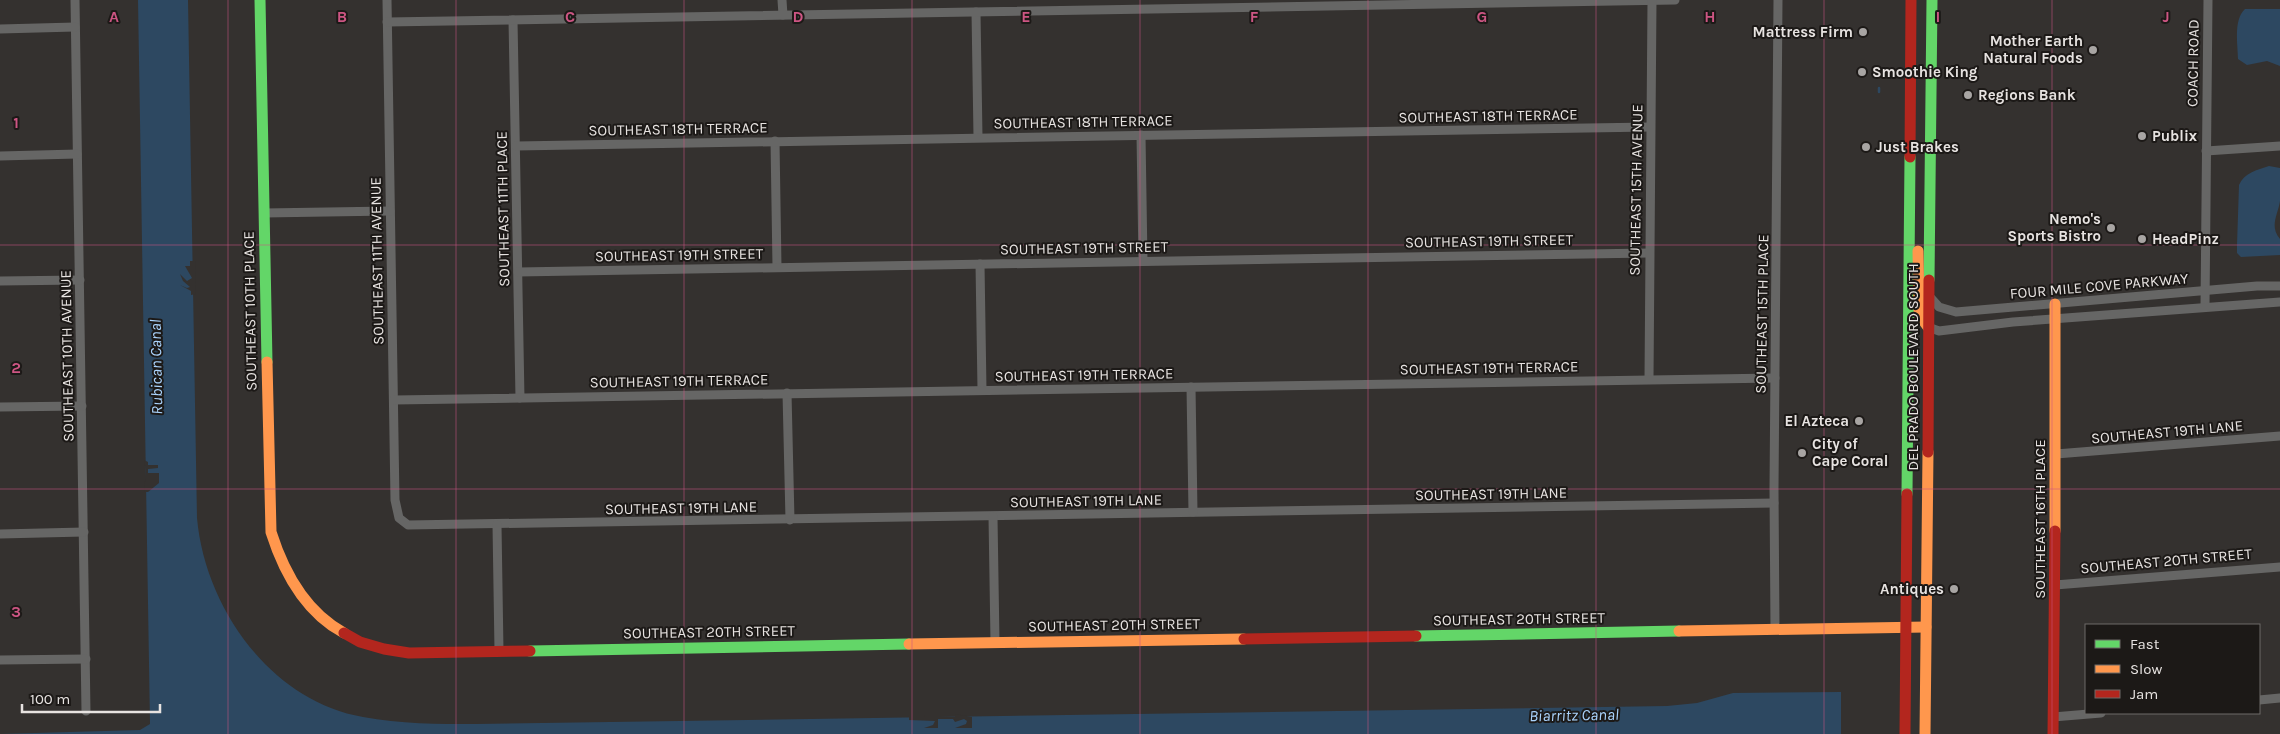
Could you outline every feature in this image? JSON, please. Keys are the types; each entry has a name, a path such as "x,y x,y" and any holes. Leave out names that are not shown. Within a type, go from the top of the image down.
{"street":[{"name":"SOUTHEAST 10TH AVENUE","path":"75,0 86,711"},
{"name":"SOUTHEAST 10TH PLACE","path":"260,0 270,524 275,548 283,568 297,592 313,610"},
{"name":"SOUTHEAST 11TH AVENUE","path":"387,0 396,504 401,520"},
{"path":"782,0 783,14"},
{"path":"387,22 976,12 1186,4 1675,0"},
{"name":"SOUTHEAST 15TH PLACE","path":"1775,629 1774,503 1778,0"},
{"name":"DEL PRADO BOULEVARD SOUTH","path":"1905,734 1911,0"},
{"name":"DEL PRADO BOULEVARD SOUTH","path":"1925,734 1932,0"},
{"name":"COACH ROAD","path":"2205,306 2208,0"},
{"name":"SOUTHEAST 15TH AVENUE","path":"1649,379 1652,1"},
{"path":"976,12 978,138"},
{"name":"SOUTHEAST 11TH PLACE","path":"513,20 520,398"},
{"path":"0,28 75,27"},
{"name":"SOUTHEAST 18TH TERRACE","path":"516,146 1650,127"},
{"path":"1140,135 1143,261"},
{"path":"775,141 777,267"},
{"path":"2206,151 2280,146"},
{"path":"0,156 77,154"},
{"path":"1910,191 1918,226 1919,310 1920,316 1928,327"},
{"path":"264,214 390,211"},
{"name":"SOUTHEAST 19TH STREET","path":"518,272 1649,253"},
{"path":"980,264 982,390"},
{"path":"0,281 80,280"},
{"name":"FOUR MILE COVE PARKWAY","path":"1929,294 1934,303 1948,311 2055,304 2257,286 2280,286"},
{"name":"FOUR MILE COVE PARKWAY","path":"1928,327 1939,331 2205,306 2280,302"},
{"name":"SOUTHEAST 16TH PLACE","path":"2053,734 2056,454 2055,304"},
{"name":"SOUTHEAST 19TH TERRACE","path":"394,400 1775,378"},
{"path":"1191,387 1193,512"},
{"path":"787,393 790,520"},
{"path":"0,408 82,406"},
{"name":"SOUTHEAST 19TH LANE","path":"2056,454 2280,436"},
{"name":"SOUTHEAST 19TH LANE","path":"401,520 408,525 421,527 1774,503"},
{"path":"993,517 994,642"},
{"path":"497,525 499,651"},
{"path":"0,534 84,532"},
{"name":"SOUTHEAST 20TH STREET","path":"2055,585 2280,567"},
{"name":"SOUTHEAST 20TH STREET","path":"313,610 346,635 371,646 409,653 1926,626"},
{"path":"0,660 86,659"},
{"path":"2260,700 2280,698"},
{"path":"2053,717 2089,714"}],"water":[{"path":"138,0 188,0 197,518 203,551 213,584 229,616 248,645 272,670 299,692 329,708 363,717 391,721 433,724 476,724 1667,706 1697,703 1733,693 1841,692 1841,734 0,734 140,730 150,724"},
{"path":"2245,9 2280,9 2280,66 2267,61 2247,65 2238,59 2238,26 2241,14"},
{"path":"2269,166 2280,168 2280,201 2275,220 2275,230 2280,239 2280,255 2241,257 2237,253 2239,185 2248,175"}],"pier":[{"path":"190,261 195,261 196,294 191,295 191,291 180,285 187,288 190,287 183,281 180,274 187,281 192,278 185,266 190,266"},
{"path":"144,460 148,462 148,465 158,465 158,468 148,469 148,473 159,473 159,483 148,492 144,492 146,471"},
{"path":"955,714 972,717 972,728 955,728 966,724 967,721 964,719 955,722 953,719 938,719 938,728 924,728 933,725 935,721 909,720 909,717 916,717 916,715 924,715 925,717 955,717"}],"traffic: fast":[{"path":"260,0 267,362"},
{"path":"1929,280 1932,0"},
{"path":"1907,494 1910,157"},
{"path":"1416,636 1679,631"},
{"path":"530,651 909,644"}],"traffic: slow":[{"path":"1918,251 1919,310 1920,316 1928,327"},
{"path":"2055,304 2055,531"},
{"path":"267,362 271,532 282,562 307,603 330,624 344,633"},
{"path":"1925,734 1928,452"},
{"path":"1679,631 1926,627"},
{"path":"909,644 1244,639"}],"traffic: jam":[{"path":"1910,157 1911,0"},
{"path":"1928,452 1929,280"},
{"path":"1905,734 1907,494"},
{"path":"2053,734 2055,531"},
{"path":"344,633 360,642 384,649 409,653 530,651"},
{"path":"1244,639 1416,636"}],"place":[{"name":"Mattress Firm","path":"1863,32"},
{"name":"Mother Earth Natural Foods","path":"2093,50"},
{"name":"Smoothie King","path":"1862,72"},
{"name":"Regions Bank","path":"1968,95"},
{"name":"Publix","path":"2142,136"},
{"name":"Just Brakes","path":"1866,147"},
{"name":"Nemo's Sports Bistro","path":"2111,228"},
{"name":"HeadPinz","path":"2142,239"},
{"name":"El Azteca","path":"1859,421"},
{"name":"City of Cape Coral","path":"1802,453"},
{"name":"Antiques","path":"1954,589"}],"water label":[{"name":"Rubican Canal","path":"156,367"},
{"name":"Biarritz Canal","path":"1574,715"}]}
